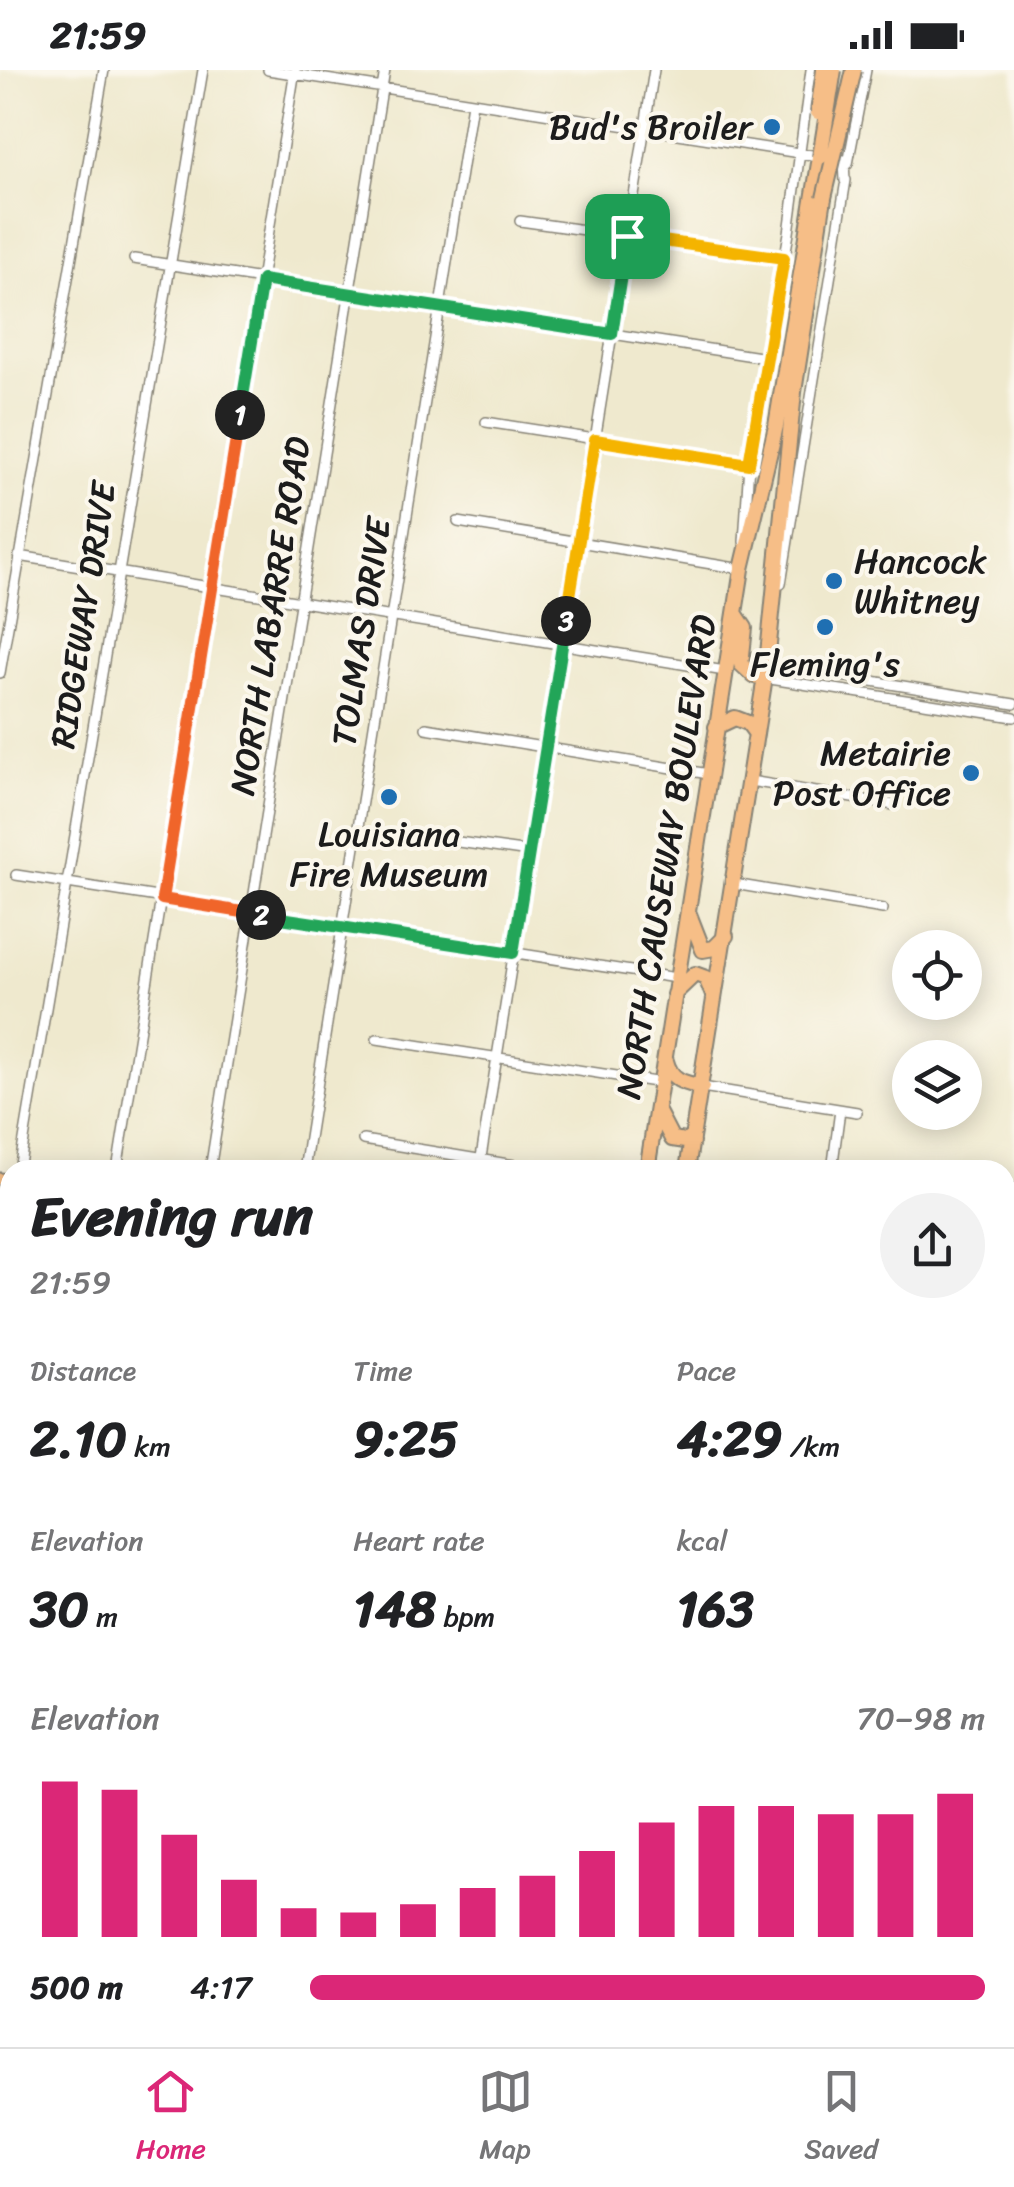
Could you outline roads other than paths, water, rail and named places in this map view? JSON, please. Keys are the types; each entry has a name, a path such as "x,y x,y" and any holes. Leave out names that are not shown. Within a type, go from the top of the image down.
{"highway":[{"path":"820,158 817,125 824,70"},
{"name":"NORTH CAUSEWAY BOULEVARD","path":"689,1160 766,671 820,158 834,70"},
{"name":"NORTH CAUSEWAY BOULEVARD","path":"649,1160 744,553 855,74"},
{"path":"734,613 744,628 741,664 754,676 766,671"},
{"path":"716,727 728,719 742,720 756,734"},
{"path":"688,908 703,950 714,948 726,936"},
{"path":"673,996 682,982 695,974 706,978 716,1004"},
{"path":"665,1055 673,1076 702,1087"},
{"path":"657,1111 672,1138 692,1142"}],"street":[{"path":"0,673 104,70"},
{"name":"RIDGEWAY DRIVE","path":"20,1160 203,70"},
{"path":"268,70 844,160 846,182"},
{"name":"NORTH LABARRE ROAD","path":"212,1160 384,70"},
{"path":"481,1160 654,70"},
{"path":"812,70 817,82 841,93 855,74"},
{"name":"NORTH CAUSEWAY BOULEVARD","path":"744,553 743,517 749,464 812,70"},
{"name":"NORTH CAUSEWAY BOULEVARD","path":"772,621 801,477 846,182 855,74 866,70"},
{"path":"119,1160 295,72"},
{"name":"TOLMAS DRIVE","path":"306,1160 472,104"},
{"path":"520,221 784,258"},
{"path":"134,259 766,358"},
{"path":"486,422 749,464"},
{"path":"458,522 742,569"},
{"path":"19,556 725,671"},
{"path":"0,596 12,598"},
{"path":"766,671 1014,704"},
{"path":"766,671 1014,717"},
{"path":"426,728 709,774"},
{"path":"750,781 894,805"},
{"path":"416,836 529,852"},
{"path":"16,876 676,978"},
{"path":"734,884 883,909"},
{"path":"377,1038 662,1082"},
{"path":"702,1087 857,1112"},
{"path":"833,1160 840,1110"},
{"path":"364,1140 457,1160"}],"place":[{"name":"Bud's Broiler","path":"772,127"},
{"name":"Hancock Whitney","path":"834,581"},
{"name":"Fleming's","path":"825,627"},
{"name":"Metairie Post Office","path":"971,773"},
{"name":"Louisiana Fire Museum","path":"389,797"}]}
